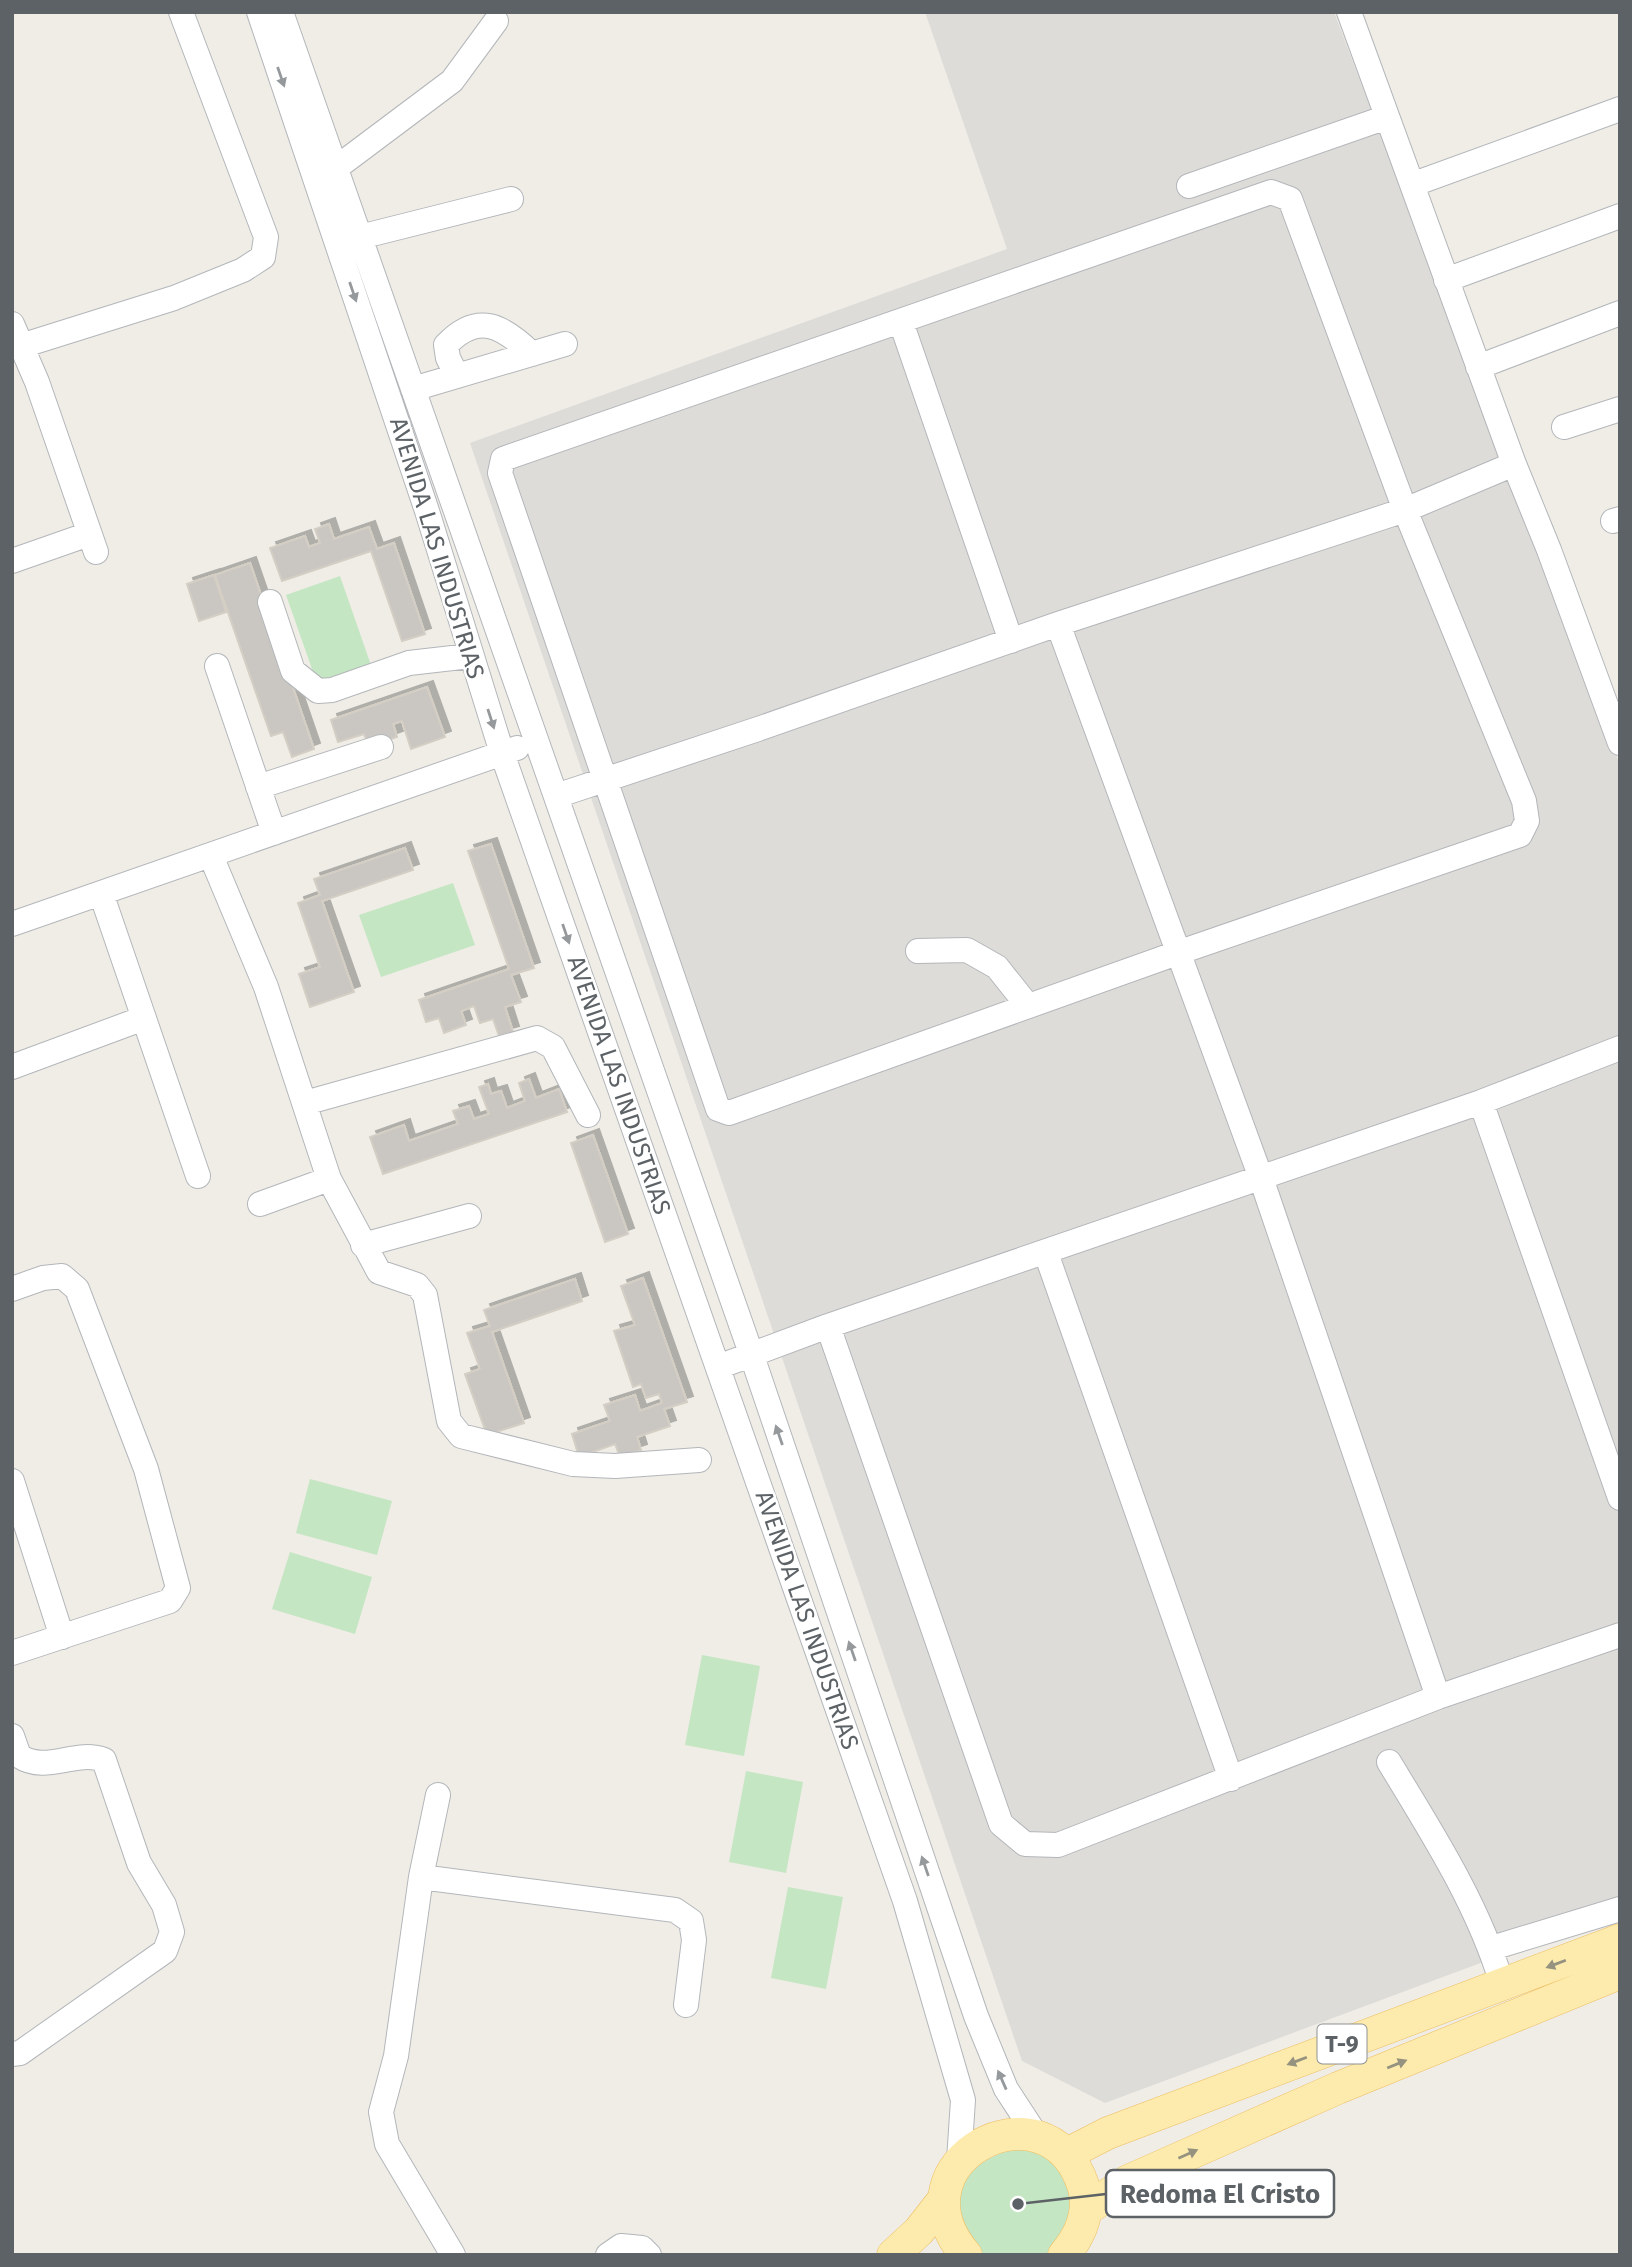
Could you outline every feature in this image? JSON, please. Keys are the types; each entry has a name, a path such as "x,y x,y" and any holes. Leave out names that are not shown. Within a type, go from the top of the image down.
{"main road":[{"name":"T-9","path":"1067,2154 1108,2133 1620,1940"},
{"name":"T-9","path":"1086,2210 1140,2175 1338,2088 1620,1973"},
{"path":"966,2255 954,2241 946,2220 944,2199 949,2178 959,2160 971,2148 1003,2134 1038,2138 1067,2154 1079,2173 1085,2192 1086,2210 1072,2250"},
{"path":"893,2255 919,2231 944,2199"}],"street":[{"path":"12,561 93,543 17,335 174,298 243,270 263,257 266,237 181,12"},
{"name":"AVENIDA LAS INDUSTRIAS","path":"259,12 427,511 502,753 905,1901 963,2099 959,2160"},
{"name":"AVENIDA LAS INDUSTRIAS","path":"281,12 752,1356 976,2016 1006,2089 1038,2138"},
{"path":"1349,12 1414,184 1478,367 1620,743"},
{"path":"336,168 452,81 496,21"},
{"path":"1414,184 1620,108"},
{"path":"1189,186 1387,117"},
{"path":"1271,192 1290,199 1405,510 1524,801 1527,821 1520,835 1180,952 729,1113 718,1110 500,473 503,459 1271,192"},
{"path":"360,237 511,199"},
{"path":"1446,280 1620,216"},
{"path":"1478,367 1620,313"},
{"path":"901,322 1011,641"},
{"path":"457,376 448,358 446,345 459,331 480,324 509,331 532,354"},
{"path":"413,389 565,344"},
{"path":"1564,427 1620,409"},
{"path":"556,796 1058,624 1405,510 1514,464"},
{"path":"270,602 293,671 318,691 332,690 409,663 470,656"},
{"path":"1058,624 1261,1178 1438,1698"},
{"path":"217,666 274,833"},
{"path":"12,924 537,742"},
{"path":"258,788 381,747"},
{"path":"211,856 266,987 329,1179 379,1272 417,1285 425,1295 449,1421 461,1436 573,1464 615,1466 699,1460"},
{"path":"101,893 198,1176"},
{"path":"918,951 967,950 997,967 1028,1006"},
{"path":"12,1067 144,1018"},
{"path":"305,1103 537,1038 553,1047 587,1115"},
{"path":"718,1367 828,1326 1481,1102 1620,1048"},
{"path":"1481,1102 1620,1498"},
{"path":"260,1204 329,1179"},
{"path":"363,1245 469,1216"},
{"path":"1046,1253 1231,1779"},
{"path":"12,1289 43,1278 62,1276 76,1289 146,1469 178,1588 170,1601 12,1653"},
{"path":"828,1326 1001,1825 1024,1844 1058,1845 1438,1698 1620,1635"},
{"path":"12,1481 62,1637"},
{"path":"12,1736 19,1756 32,1765 94,1756 104,1760 139,1863 164,1905 172,1932 164,1951 20,2053 12,2054"},
{"path":"1389,1762 1439,1843 1492,1948 1502,1984"},
{"path":"438,1795 421,1877 396,2056 382,2112 387,2144 453,2255"},
{"path":"421,1877 675,1910 691,1921 694,1940 686,2005"},
{"path":"1492,1948 1620,1909"},
{"path":"608,2255 621,2246 642,2248 649,2255"}],"shaded area":[{"path":"925,12 1334,12 1620,765 1620,1911 1105,2103 1022,2061 470,443 1007,249"}],"green space":[{"path":"340,576 373,671 319,689 286,595"},
{"path":"453,883 475,945 381,977 359,915"},
{"path":"310,1479 392,1501 377,1555 296,1533"},
{"path":"290,1552 372,1577 355,1634 272,1609"},
{"path":"702,1655 760,1666 744,1756 685,1745"},
{"path":"746,1771 803,1782 786,1873 729,1862"},
{"path":"788,1887 843,1897 826,1989 771,1978"},
{"path":"1017,2149 1044,2156 1053,2162 1060,2169 1069,2187 1076,2213 1051,2255 985,2255 972,2240 961,2213 960,2199 969,2175 990,2158"}],"building":[{"path":"329,524 334,539 369,527 377,549 394,543 425,634 402,641 371,551 282,581 270,548 305,536 309,547 320,543 315,529"},
{"path":"250,563 314,749 292,757 283,732 271,736 215,575"},
{"path":"214,575 226,612 199,621 187,584"},
{"path":"427,687 445,737 411,749 402,721 393,724 397,737 369,747 364,734 338,742 331,720"},
{"path":"491,844 534,968 511,975 521,1002 505,1007 513,1032 499,1036 493,1019 480,1023 474,1006 461,1011 466,1025 444,1033 439,1018 426,1022 419,1000 509,969 468,851"},
{"path":"405,848 413,870 322,901 354,992 310,1007 299,974 320,967 298,903 320,895 314,879"},
{"path":"529,1079 536,1098 559,1089 567,1112 383,1174 370,1137 404,1125 409,1141 458,1124 453,1111 469,1106 474,1119 489,1114 479,1087 488,1084 491,1094 501,1091 507,1108 525,1101 519,1083"},
{"path":"593,1135 628,1234 605,1242 571,1143"},
{"path":"643,1278 687,1402 664,1409 670,1426 637,1437 641,1450 620,1457 615,1444 579,1457 572,1434 610,1421 604,1405 635,1395 640,1411 662,1403 659,1394 646,1398 641,1384 633,1387 614,1331 635,1325 621,1286"},
{"path":"575,1279 582,1301 492,1332 524,1423 487,1435 465,1374 480,1369 467,1333 490,1326 484,1310"}],"place":[{"name":"Redoma El Cristo","path":"1018,2204"}]}
